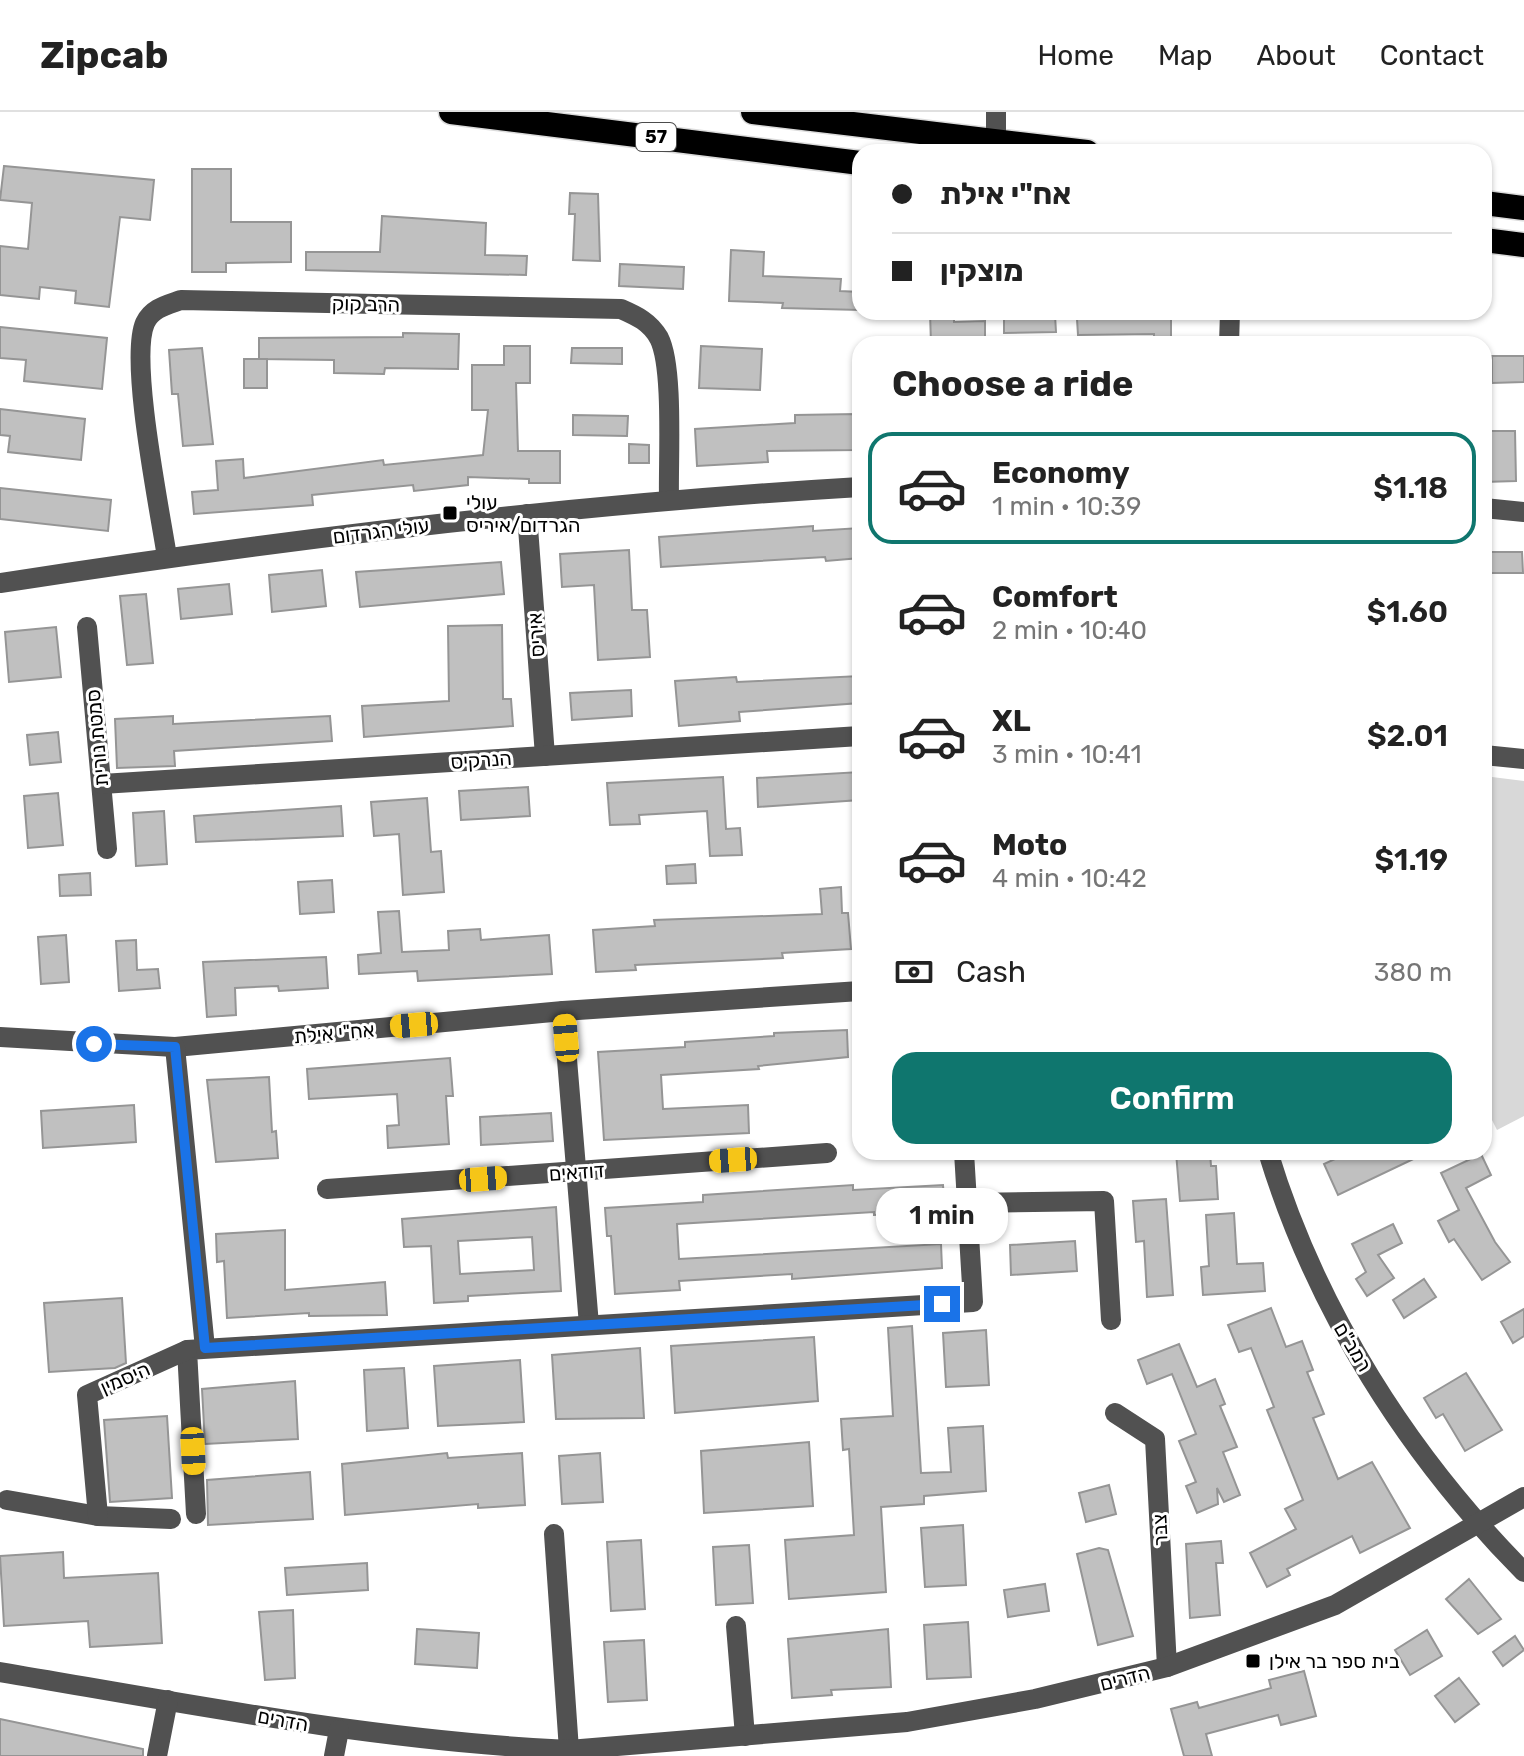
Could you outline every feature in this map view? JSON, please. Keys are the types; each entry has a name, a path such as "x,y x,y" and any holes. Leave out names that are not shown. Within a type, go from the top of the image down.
{"highway":[{"name":"57","path":"451,112 852,162"},
{"path":"753,112 975,144"},
{"path":"1492,204 1524,208"},
{"path":"1492,241 1524,245"}],"street":[{"path":"996,112 996,144"},
{"name":"הרב קוק","path":"167,557 140,344 146,321 157,308 181,300 621,309 643,318 660,339 666,368 669,498"},
{"name":"עולי הגרדום","path":"0,583 167,557 669,498 852,487"},
{"path":"1492,509 1524,512"},
{"name":"איריס","path":"527,514 545,756"},
{"name":"סמטת נורית","path":"87,627 107,849"},
{"name":"הנרקיס","path":"102,784 852,737"},
{"path":"1492,756 1524,759"},
{"name":"אח\"י אילת","path":"0,1037 175,1047 563,1011 852,992"},
{"path":"563,1011 589,1325"},
{"path":"175,1047 196,1349 196,1514"},
{"name":"דודאים","path":"327,1189 827,1153"},
{"path":"196,1349 973,1302 964,1160"},
{"name":"רמב\"ם","path":"1270,1160 1280,1193 1322,1296 1391,1408 1475,1522 1524,1572"},
{"path":"967,1203 1104,1201 1111,1320"},
{"name":"היסמין","path":"98,1516 87,1395 196,1349"},
{"name":"צבר","path":"1115,1413 1155,1439 1167,1667"},
{"name":"הדרים","path":"0,1672 339,1730 534,1752 706,1748 745,1736 907,1722 1035,1699 1167,1667 1335,1605 1475,1522 1524,1497"},
{"path":"7,1500 98,1516 171,1519"},
{"path":"554,1534 569,1750"},
{"path":"736,1626 745,1736"},
{"path":"157,1756 168,1700"},
{"path":"334,1756 339,1730"}],"shaded area":[{"path":"1492,777 1524,781 1524,1116 1497,1130 1492,1120"}],"building":[{"path":"4,166 154,180 150,220 120,217 109,307 75,303 76,291 40,287 39,299 0,295 0,246 28,249 32,203 0,200"},
{"path":"192,169 231,169 231,222 291,222 291,262 226,263 226,272 192,272"},
{"path":"570,193 598,194 600,261 573,260 575,214 569,214"},
{"path":"382,216 486,223 485,255 527,256 526,275 306,270 306,252 380,252"},
{"path":"731,250 764,252 763,276 841,279 840,291 852,292 852,310 782,308 783,303 729,301"},
{"path":"620,264 684,267 683,289 619,286"},
{"path":"930,320 985,321 985,336 931,336"},
{"path":"1004,320 1055,320 1056,332 1004,333"},
{"path":"1077,320 1171,320 1171,336 1078,335"},
{"path":"0,327 107,338 102,389 24,381 26,360 0,358"},
{"path":"403,333 459,334 458,369 385,368 384,374 334,373 334,360 259,359 259,338 403,337"},
{"path":"504,346 530,346 530,383 516,383 518,451 560,451 560,483 468,477 468,485 414,491 413,485 312,495 313,505 194,514 192,492 218,490 216,461 243,459 244,478 383,460 384,465 483,455 488,410 472,410 472,365 504,365"},
{"path":"701,346 762,349 760,390 699,388"},
{"path":"202,348 213,444 183,446 178,394 172,394 169,350"},
{"path":"572,348 622,348 622,364 571,363"},
{"path":"1492,356 1524,356 1524,382 1492,383"},
{"path":"244,359 267,359 267,388 244,388"},
{"path":"0,409 85,419 81,460 8,452 10,436 0,435"},
{"path":"852,414 852,450 767,451 768,462 697,466 695,429 795,423 795,415"},
{"path":"573,415 628,416 627,436 573,435"},
{"path":"1492,431 1515,431 1516,481 1492,482"},
{"path":"629,444 649,445 649,463 629,463"},
{"path":"0,488 111,500 108,531 0,519"},
{"path":"813,526 813,531 852,529 852,559 826,561 825,557 661,567 659,537"},
{"path":"629,550 632,610 647,610 650,657 598,660 594,585 562,587 560,554"},
{"path":"1492,552 1522,552 1523,573 1492,573"},
{"path":"501,562 504,594 360,607 356,572"},
{"path":"322,570 326,606 272,612 269,575"},
{"path":"229,584 232,614 181,619 178,589"},
{"path":"146,594 153,663 127,665 120,596"},
{"path":"502,625 503,699 511,699 513,726 364,737 362,706 449,701 448,626"},
{"path":"56,627 61,677 9,682 5,632"},
{"path":"852,676 852,704 739,712 740,721 679,726 675,681 736,677 737,682"},
{"path":"631,690 632,716 572,720 570,693"},
{"path":"173,716 173,724 330,716 332,741 174,751 175,766 117,768 115,719"},
{"path":"58,732 61,762 30,765 27,735"},
{"path":"852,772 852,801 758,807 757,778"},
{"path":"723,777 726,829 740,828 742,855 710,856 707,811 639,815 640,824 610,825 607,783"},
{"path":"528,787 530,816 461,820 459,791"},
{"path":"58,793 63,845 28,848 24,796"},
{"path":"427,798 431,852 441,851 444,892 403,895 399,834 374,836 371,802"},
{"path":"341,806 343,836 196,842 194,816"},
{"path":"164,811 167,864 136,866 133,813"},
{"path":"695,864 696,883 667,884 666,866"},
{"path":"90,873 91,895 60,896 59,875"},
{"path":"332,880 334,912 300,914 298,882"},
{"path":"841,887 842,913 848,913 851,949 782,953 783,958 635,965 636,970 596,972 593,930 655,926 654,920 822,914 820,889"},
{"path":"399,911 402,952 449,950 448,931 480,929 481,940 549,935 552,974 418,981 417,971 359,974 358,955 381,953 378,912"},
{"path":"66,935 69,982 41,984 38,937"},
{"path":"136,940 137,970 158,969 160,988 119,991 116,941"},
{"path":"326,957 328,988 279,991 278,986 235,988 236,1015 207,1017 203,962"},
{"path":"847,1030 848,1057 758,1066 759,1069 661,1075 663,1109 748,1105 749,1133 604,1140 598,1052 685,1047 685,1042 774,1036 774,1033"},
{"path":"450,1058 453,1096 446,1096 449,1144 388,1148 387,1126 399,1125 397,1094 309,1099 307,1069"},
{"path":"269,1077 272,1132 276,1131 278,1158 216,1162 207,1080"},
{"path":"134,1105 136,1142 43,1148 41,1111"},
{"path":"551,1113 553,1141 481,1145 480,1117"},
{"path":"1177,1160 1211,1160 1211,1166 1216,1166 1218,1199 1180,1201"},
{"path":"1333,1160 1411,1160 1338,1195 1324,1164"},
{"path":"1468,1160 1484,1160 1491,1175 1466,1188 1495,1242 1510,1262 1482,1280 1454,1239 1449,1242 1438,1221 1459,1210 1441,1173"},
{"path":"853,1185 853,1190 943,1185 945,1212 874,1215 874,1212 677,1224 679,1259 941,1244 942,1268 792,1279 792,1274 679,1281 680,1290 615,1294 611,1236 607,1236 605,1208 703,1202 703,1195"},
{"path":"1166,1199 1173,1295 1147,1297 1144,1241 1136,1242 1133,1201"},
{"path":"556,1207 561,1291 468,1296 468,1301 434,1303 431,1246 404,1247 402,1219","holes":["532,1237 534,1270 460,1274 458,1241"]},
{"path":"1234,1213 1237,1264 1263,1263 1265,1291 1203,1295 1201,1267 1209,1266 1206,1215"},
{"path":"1393,1224 1402,1243 1378,1255 1394,1278 1367,1296 1356,1279 1366,1272 1352,1244"},
{"path":"285,1230 285,1290 385,1282 387,1315 309,1316 309,1313 227,1318 224,1261 217,1262 216,1234"},
{"path":"1075,1241 1077,1271 1011,1275 1010,1245"},
{"path":"1424,1279 1436,1297 1404,1318 1393,1300"},
{"path":"122,1298 126,1363 115,1368 49,1372 44,1303"},
{"path":"1271,1308 1286,1347 1302,1341 1313,1370 1307,1372 1324,1414 1313,1418 1338,1479 1372,1462 1410,1528 1360,1553 1352,1536 1287,1569 1290,1575 1267,1587 1250,1553 1296,1529 1285,1509 1303,1500 1267,1410 1274,1407 1251,1348 1239,1352 1228,1325"},
{"path":"1524,1309 1524,1336 1513,1343 1501,1322"},
{"path":"912,1326 921,1473 951,1472 948,1428 983,1426 986,1491 924,1496 924,1504 881,1507 886,1592 789,1599 785,1540 854,1535 849,1449 843,1450 841,1419 893,1416 888,1328"},
{"path":"986,1330 989,1385 946,1387 943,1333"},
{"path":"814,1337 818,1401 675,1413 671,1346"},
{"path":"1179,1344 1197,1387 1215,1379 1225,1404 1220,1406 1237,1447 1223,1452 1240,1495 1224,1502 1217,1488 1218,1504 1197,1513 1186,1486 1196,1482 1179,1441 1196,1434 1172,1374 1147,1384 1138,1360"},
{"path":"640,1348 644,1418 556,1419 552,1355"},
{"path":"520,1360 524,1422 438,1426 434,1366"},
{"path":"404,1368 408,1428 367,1431 364,1370"},
{"path":"1466,1373 1502,1430 1465,1451 1443,1414 1436,1418 1424,1398"},
{"path":"295,1381 298,1439 205,1444 202,1389"},
{"path":"167,1416 172,1498 110,1502 104,1420"},
{"path":"809,1442 813,1506 704,1513 701,1451"},
{"path":"447,1453 448,1458 522,1453 525,1505 478,1508 478,1504 345,1515 342,1464"},
{"path":"600,1453 603,1502 562,1504 559,1456"},
{"path":"310,1472 313,1519 208,1525 207,1480"},
{"path":"1109,1485 1116,1514 1086,1522 1079,1493"},
{"path":"963,1525 966,1585 925,1587 921,1528"},
{"path":"641,1540 645,1609 611,1611 607,1542"},
{"path":"1221,1541 1223,1563 1216,1563 1220,1615 1190,1618 1186,1544"},
{"path":"749,1545 753,1603 716,1605 713,1547"},
{"path":"1099,1548 1108,1550 1133,1636 1098,1645 1077,1554"},
{"path":"63,1552 64,1578 158,1573 162,1643 90,1647 88,1621 4,1626 0,1556"},
{"path":"367,1563 368,1590 287,1595 285,1568"},
{"path":"1469,1579 1501,1619 1478,1634 1446,1599"},
{"path":"1045,1584 1049,1611 1008,1617 1004,1590"},
{"path":"293,1610 295,1678 265,1680 259,1612"},
{"path":"968,1622 971,1677 927,1679 924,1625"},
{"path":"417,1629 479,1633 477,1668 415,1664"},
{"path":"888,1629 891,1687 831,1690 832,1695 792,1698 788,1639"},
{"path":"1427,1630 1442,1656 1410,1675 1395,1650"},
{"path":"1515,1636 1524,1650 1503,1666 1493,1652"},
{"path":"644,1640 647,1700 608,1702 604,1642"},
{"path":"1304,1671 1316,1716 1281,1725 1278,1715 1206,1734 1212,1756 1184,1756 1171,1709 1197,1702 1199,1708 1271,1688 1269,1680"},
{"path":"1459,1678 1479,1704 1455,1722 1435,1696"},
{"path":"0,1719 143,1749 143,1756 0,1756"}],"place":[{"name":"עולי הגרדום/איריס","path":"450,513"},
{"name":"בית ספר בר אילן","path":"1253,1661"}],"route":[{"path":"94,1044 175,1047 205,1348 942,1304"}]}
